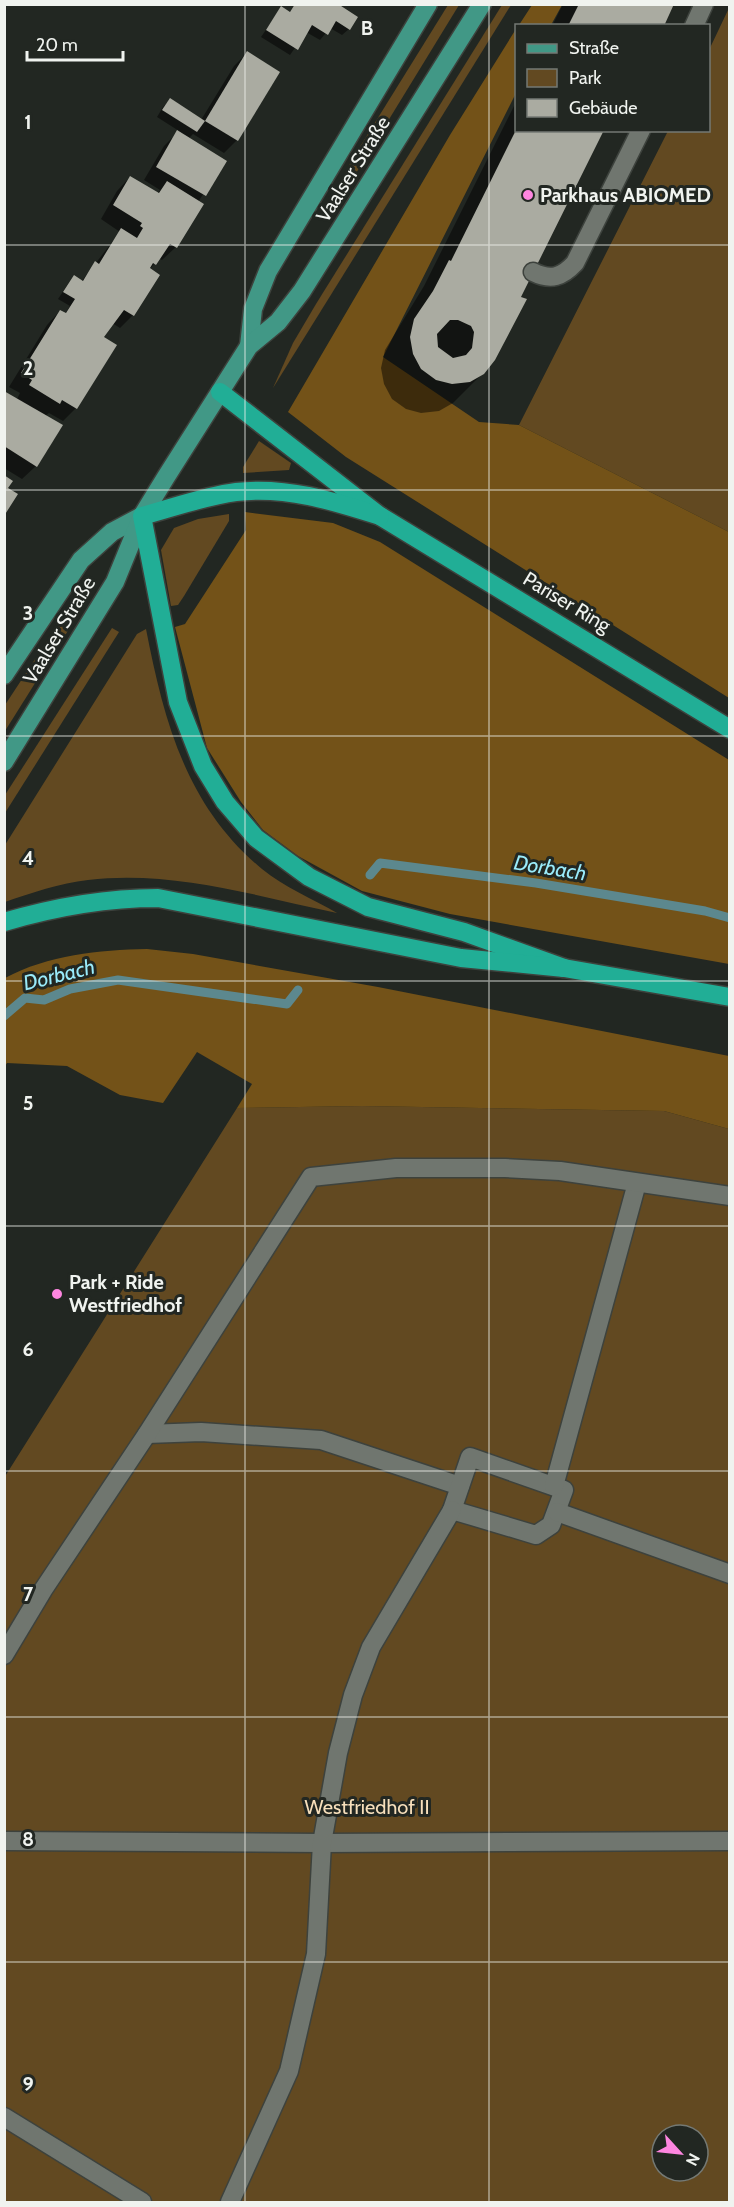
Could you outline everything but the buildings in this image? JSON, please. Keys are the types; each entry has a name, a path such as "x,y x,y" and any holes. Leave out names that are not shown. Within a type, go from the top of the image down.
{"highway":[{"path":"220,392 380,516"},
{"path":"380,516 327,499 260,491 235,492 142,516 178,702 203,766 225,802 256,838 309,877 368,907 464,932 564,968"},
{"name":"Pariser Ring","path":"380,516 729,729"},
{"path":"4,922 74,905 121,898 158,898 461,958 564,968 729,997"}],"main road":[{"name":"Vaalser Straße","path":"249,346 253,309 268,271 428,4"},
{"name":"Vaalser Straße","path":"4,762 115,582 142,516 249,346 278,322 302,291 482,4"},
{"name":"Vaalser Straße","path":"4,675 81,560 112,532 142,516"}],"lane":[{"path":"695,24 704,4"},
{"path":"533,272 542,277 554,277 565,273 574,262 640,132"},
{"path":"4,1655 43,1590 147,1434 311,1177 396,1168 505,1168 560,1171 729,1196"},
{"path":"554,1486 637,1183"},
{"path":"147,1434 201,1432 321,1440 460,1486"},
{"path":"230,2202 289,2071 316,1954 322,1843 338,1753 352,1695 371,1647 452,1510 471,1457 564,1490 551,1526 536,1535 452,1510"},
{"path":"557,1512 729,1574"},
{"path":"4,1840 322,1843 729,1841"},
{"path":"4,2117 142,2202"}],"green space":[{"path":"448,5 459,5 350,183 344,182 342,178 353,158"},
{"path":"502,5 511,5 273,388 293,343 316,304"},
{"path":"729,8 729,532 519,425 667,132 710,132 710,48"},
{"path":"259,441 291,463 289,470 243,473 243,467"},
{"path":"229,514 229,521 184,596 178,605 171,606 161,550 174,528 198,519"},
{"path":"72,603 81,610 5,731 5,705"},
{"path":"112,628 119,632 5,813 5,795"},
{"path":"146,629 161,696 182,760 214,818 262,869 289,887 337,913 214,886 151,879 119,878 77,881 5,902 5,845 137,634"},
{"name":"Westfriedhof II","path":"362,1106 664,1111 729,1129 729,2202 5,2202 4,1478 237,1108"}],"shaded area":[{"path":"532,4 562,5 552,24 520,24"},
{"path":"515,31 515,95 383,357 479,422 519,425 729,532 729,698 346,457 288,412 450,135"},
{"path":"245,512 333,523 380,542 729,760 729,964 450,914 362,891 298,856 263,830 241,802 207,748 175,627 185,624 246,530"},
{"path":"147,949 193,954 378,987 729,1056 729,1129 664,1111 362,1106 237,1108 252,1084 197,1052 163,1103 120,1095 67,1066 7,1063 5,1066 5,978 39,964 74,955"}],"waterway":[{"name":"Dorbach","path":"370,875 380,863 536,883 705,911 730,918"},
{"name":"Dorbach","path":"4,1016 25,998 44,1000 70,989 118,980 287,1004 298,990"}],"place":[{"name":"Parkhaus ABIOMED","path":"528,195"},
{"name":"Park + Ride Westfriedhof","path":"57,1294"}]}
